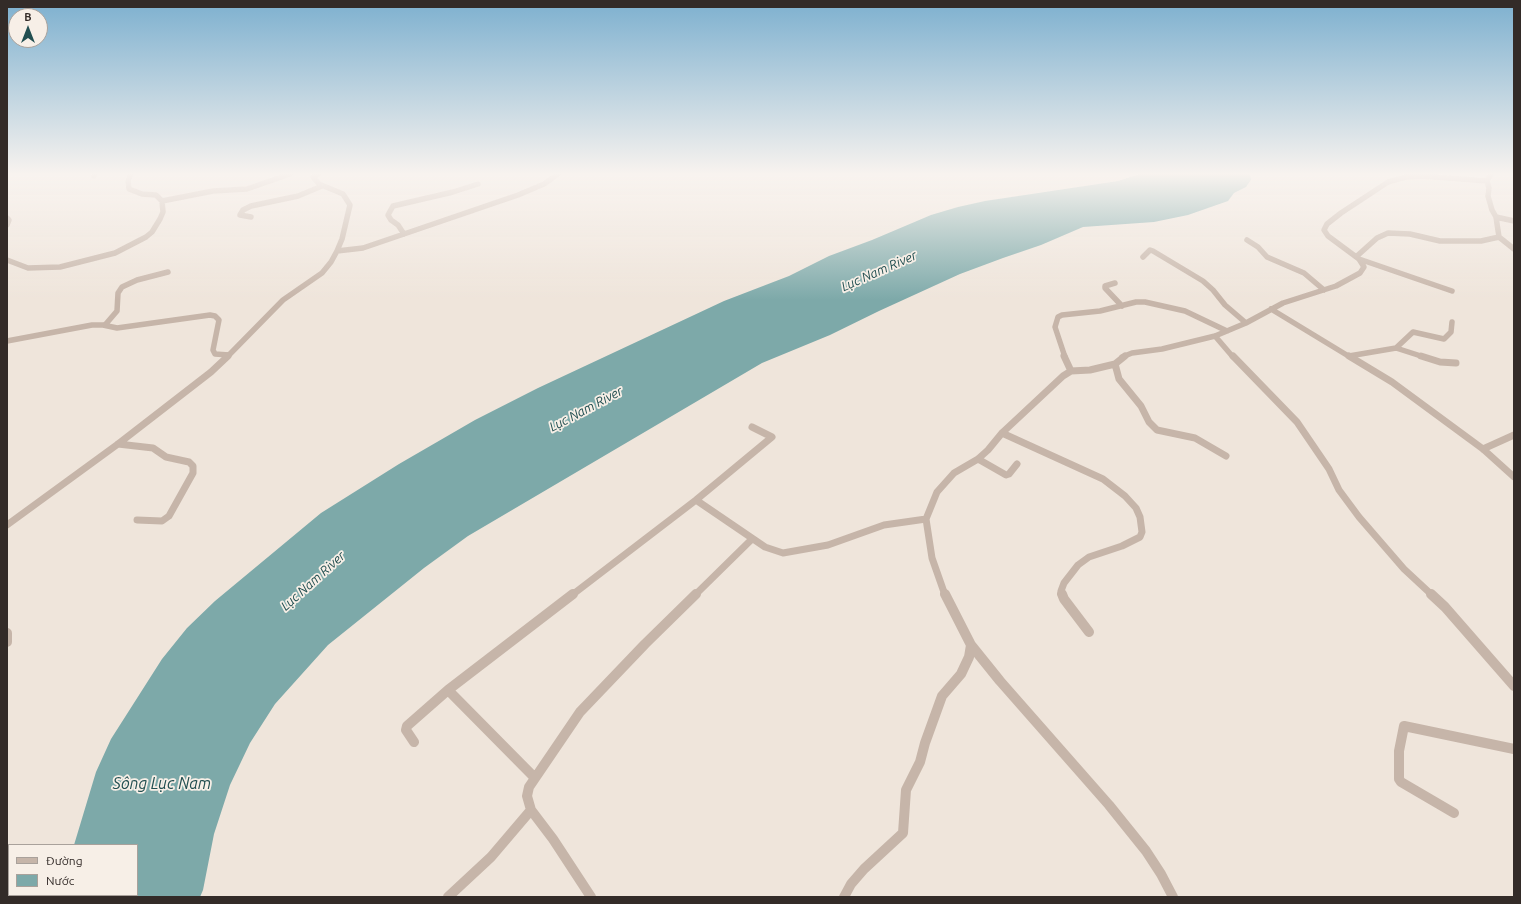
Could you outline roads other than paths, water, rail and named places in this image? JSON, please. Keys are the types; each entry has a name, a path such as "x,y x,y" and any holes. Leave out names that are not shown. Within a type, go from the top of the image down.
{"street":[{"path":"7,260 19,266 28,268 50,269 115,254 138,242 152,232 161,216"},
{"path":"7,525 118,444 205,376 283,300 322,273 331,262 337,251 342,239 347,216"},
{"path":"389,216 404,234"},
{"path":"337,251 363,248 455,216"},
{"path":"1337,216 1327,224 1324,230 1328,236 1358,258 1452,291"},
{"path":"7,218 9,220 7,224"},
{"path":"1514,221 1496,218 1499,237 1514,249"},
{"path":"1358,258 1377,238 1388,233 1410,234 1440,241 1481,241 1492,240 1499,237"},
{"path":"1247,240 1258,247 1267,257 1304,273 1324,290"},
{"path":"1143,257 1150,250 1155,251 1203,281 1213,290 1225,305 1246,323"},
{"path":"1173,897 1161,874 1146,851 1109,805 1008,691 971,645 946,598 932,558 926,519 937,492 948,479 988,450 1002,433 1057,379 1071,371 1090,370 1115,364 1122,357 1132,353 1162,349 1215,336 1246,323 1283,303 1336,286 1360,273 1364,267 1358,258"},
{"path":"106,325 117,311 119,305 118,293 122,288 137,280 168,272"},
{"path":"1115,283 1105,286 1105,288 1122,306"},
{"path":"1071,371 1060,346 1055,327 1058,317 1070,313 1109,310 1136,302 1154,303 1196,315 1227,331"},
{"path":"1271,309 1326,340 1392,382 1483,449 1514,477"},
{"path":"7,341 92,325 106,325 117,328 168,322 198,316 215,316 219,320 213,350 215,354 228,355"},
{"path":"1396,348 1413,332 1444,340 1451,332 1452,322"},
{"path":"1215,336 1245,370 1297,422 1329,470 1339,490 1359,517 1404,569 1445,606 1514,686"},
{"path":"1349,356 1396,348 1440,362 1456,363"},
{"path":"1115,364 1119,379 1141,406 1149,422 1157,430 1195,438 1226,456"},
{"path":"414,742 406,730 407,726 448,690 600,572 696,500 772,437 752,427"},
{"path":"1002,433 1103,479 1125,496 1136,508 1140,517 1142,532 1140,537 1122,546 1089,557 1078,565 1064,583 1061,591 1064,599 1089,632"},
{"path":"1483,449 1514,434"},
{"path":"118,444 154,448 166,456 189,462 193,466 193,473 169,516 162,520 137,520"},
{"path":"978,458 1006,475 1009,474 1018,464"},
{"path":"696,500 752,539 778,552 788,553 828,545 884,525 926,519"},
{"path":"591,897 553,839 531,810 527,792 580,712 645,644 752,539"},
{"path":"7,633 7,642"},
{"path":"844,897 851,884 864,869 903,833 906,790 920,762 925,743 942,696 961,674 969,657 971,645"},
{"path":"448,690 535,778"},
{"path":"1454,813 1399,779 1399,750 1404,726 1514,749"},
{"path":"448,897 491,857 531,810"}],"water":[{"name":"Sông Lục Nam","path":"928,216 1182,216 1154,222 1083,227 1041,245 960,274 830,335 762,363 468,536 424,568 328,645 275,704 250,743 230,785 214,834 203,890 200,897 48,897 138,896 138,844 74,844 96,772 111,739 162,659 187,628 215,601 321,513 399,464 475,420 538,388 724,301 789,276 829,256"}],"water label":[{"name":"Lục Nam River","path":"879,271"},
{"name":"Lục Nam River","path":"586,409"},
{"name":"Lục Nam River","path":"313,581"}]}
